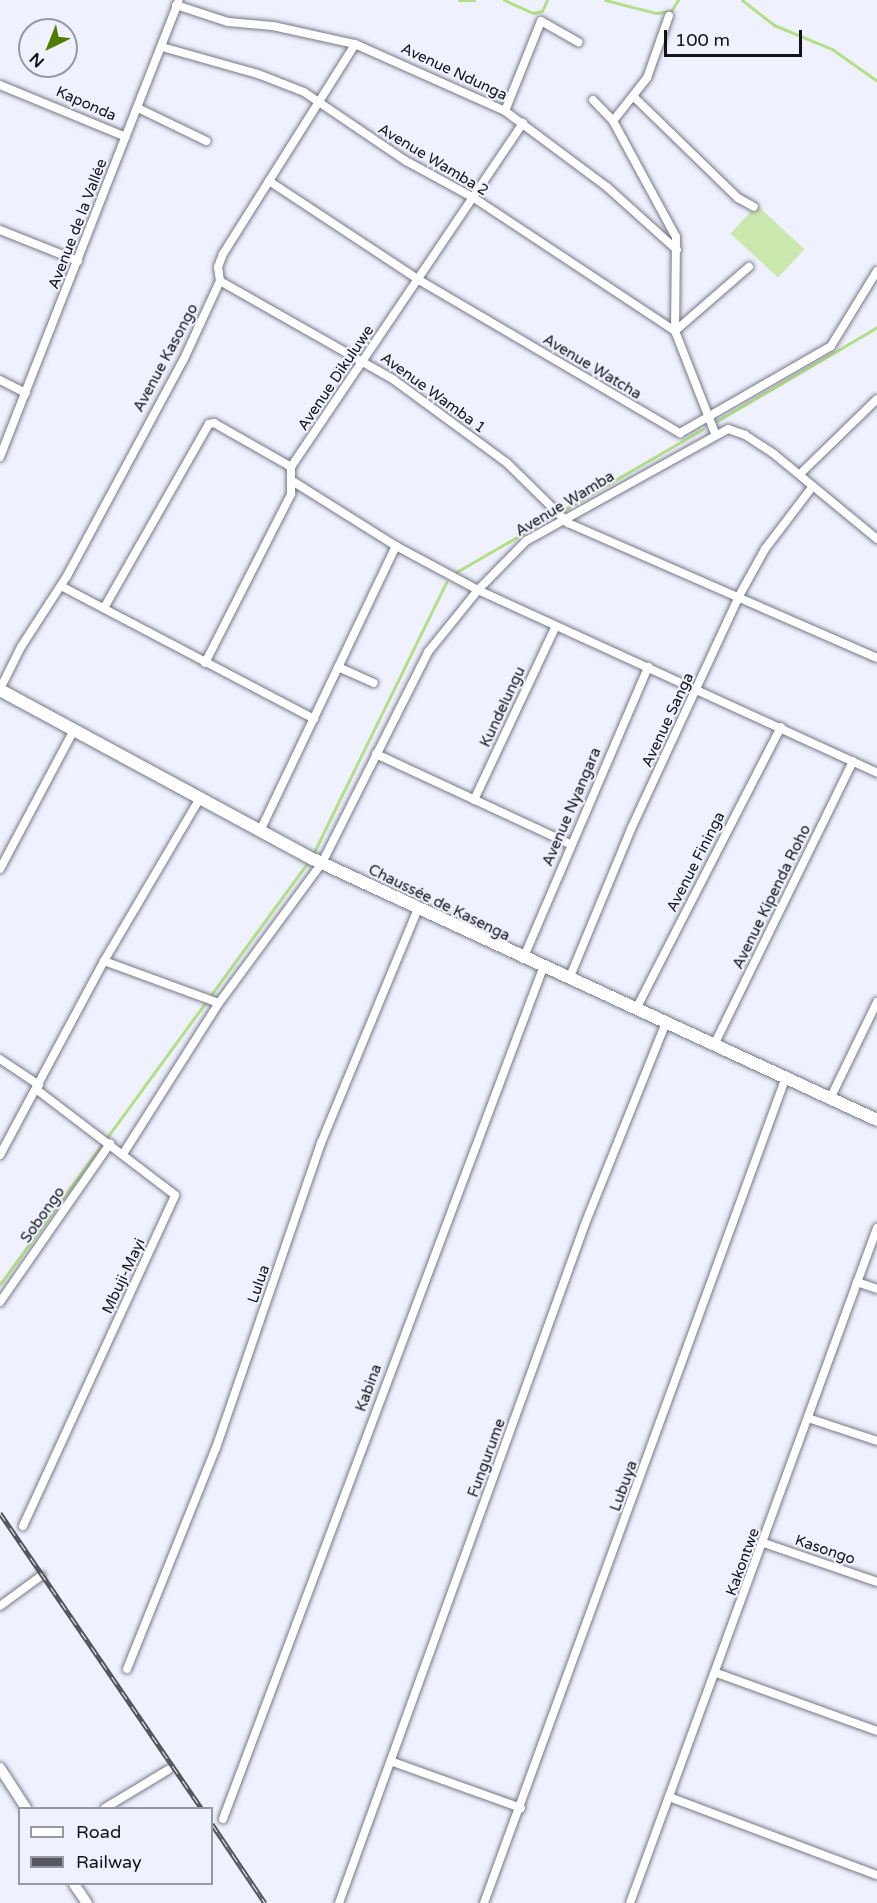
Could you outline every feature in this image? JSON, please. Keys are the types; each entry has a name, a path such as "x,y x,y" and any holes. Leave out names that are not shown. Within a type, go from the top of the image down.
{"main road":[{"name":"Chaussée de Kasenga","path":"0,689 314,859 523,959 877,1120"}],"street":[{"name":"Avenue Ndunga","path":"178,3 228,22 273,26 355,44 505,111 607,187 677,250"},
{"name":"Avenue de la Vallée","path":"0,457 178,3"},
{"path":"613,121 634,97 652,67 669,16"},
{"path":"505,111 541,21 578,42"},
{"name":"Avenue Kasongo","path":"0,689 21,647 61,586 183,361 220,281 218,267 223,254 355,44"},
{"name":"Avenue Wamba 2","path":"162,47 277,80 318,102 406,161 474,198 675,331"},
{"name":"Kaponda","path":"0,85 126,137"},
{"path":"634,97 738,198 754,207"},
{"path":"593,100 613,121 669,220 677,250 675,331 715,433 728,429 745,435 800,474 877,539"},
{"path":"138,108 206,141"},
{"name":"Avenue Dikuluwe","path":"291,467 365,361 523,123"},
{"name":"Avenue Watcha","path":"269,181 419,280 678,433 831,346 877,271"},
{"path":"0,230 78,261"},
{"path":"675,331 749,267"},
{"name":"Avenue Wamba 1","path":"220,281 365,361 507,463 558,514"},
{"path":"0,380 26,393"},
{"path":"800,474 876,404"},
{"path":"104,608 210,423 291,467 294,482 205,663"},
{"name":"Avenue Wamba","path":"123,1154 314,859 375,754 428,652 478,590 526,541 558,514 715,433"},
{"path":"294,482 396,546 478,590 698,688 877,773"},
{"name":"Avenue Sanga","path":"569,979 631,829 740,596 765,549 813,486"},
{"path":"558,514 877,658"},
{"path":"260,831 396,546"},
{"path":"61,586 314,718"},
{"name":"Kundelungu","path":"474,800 556,626"},
{"path":"338,667 374,683"},
{"name":"Avenue Nyangara","path":"523,959 570,844 648,667"},
{"name":"Avenue Fininga","path":"636,1009 781,727"},
{"path":"0,869 74,730"},
{"path":"375,754 570,844"},
{"name":"Avenue Kipenda Roho","path":"714,1045 853,761"},
{"path":"0,1155 104,962 200,798"},
{"name":"Lulua","path":"127,1669 216,1448 321,1143 418,909"},
{"path":"104,962 219,1003"},
{"name":"Kabina","path":"223,1819 543,968"},
{"path":"830,1100 877,1002"},
{"name":"Fungurume","path":"339,1903 393,1762 585,1224 666,1023"},
{"name":"Mbuji-Mayi","path":"0,1059 172,1189 174,1198 23,1526"},
{"name":"Lubuya","path":"484,1903 521,1808 786,1077"},
{"name":"Sobongo","path":"0,1302 110,1144"},
{"name":"Kakontwe","path":"630,1903 717,1672 877,1228"},
{"path":"857,1282 877,1289"},
{"path":"808,1418 877,1441"},
{"name":"Kasongo","path":"764,1543 877,1582"},
{"path":"0,1606 41,1576"},
{"path":"717,1672 877,1731"},
{"path":"393,1762 521,1808"},
{"path":"108,1807 168,1770"},
{"path":"1,1772 25,1807"},
{"path":"669,1797 877,1875"},
{"path":"76,1885 87,1903"}],"green space":[{"path":"757,205 805,249 778,278 730,234"}],"waterway":[{"path":"459,0 474,0"},
{"path":"504,0 533,13 542,11 547,0"},
{"path":"605,0 656,13 671,11 678,0"},
{"path":"742,0 774,25 832,49 877,81"},
{"path":"717,421 877,327"},
{"path":"453,574 703,429"},
{"path":"312,856 446,582"},
{"path":"0,1284 308,862"}],"railway":[{"path":"0,1513 200,1807"},
{"path":"213,1825 265,1903"}]}
